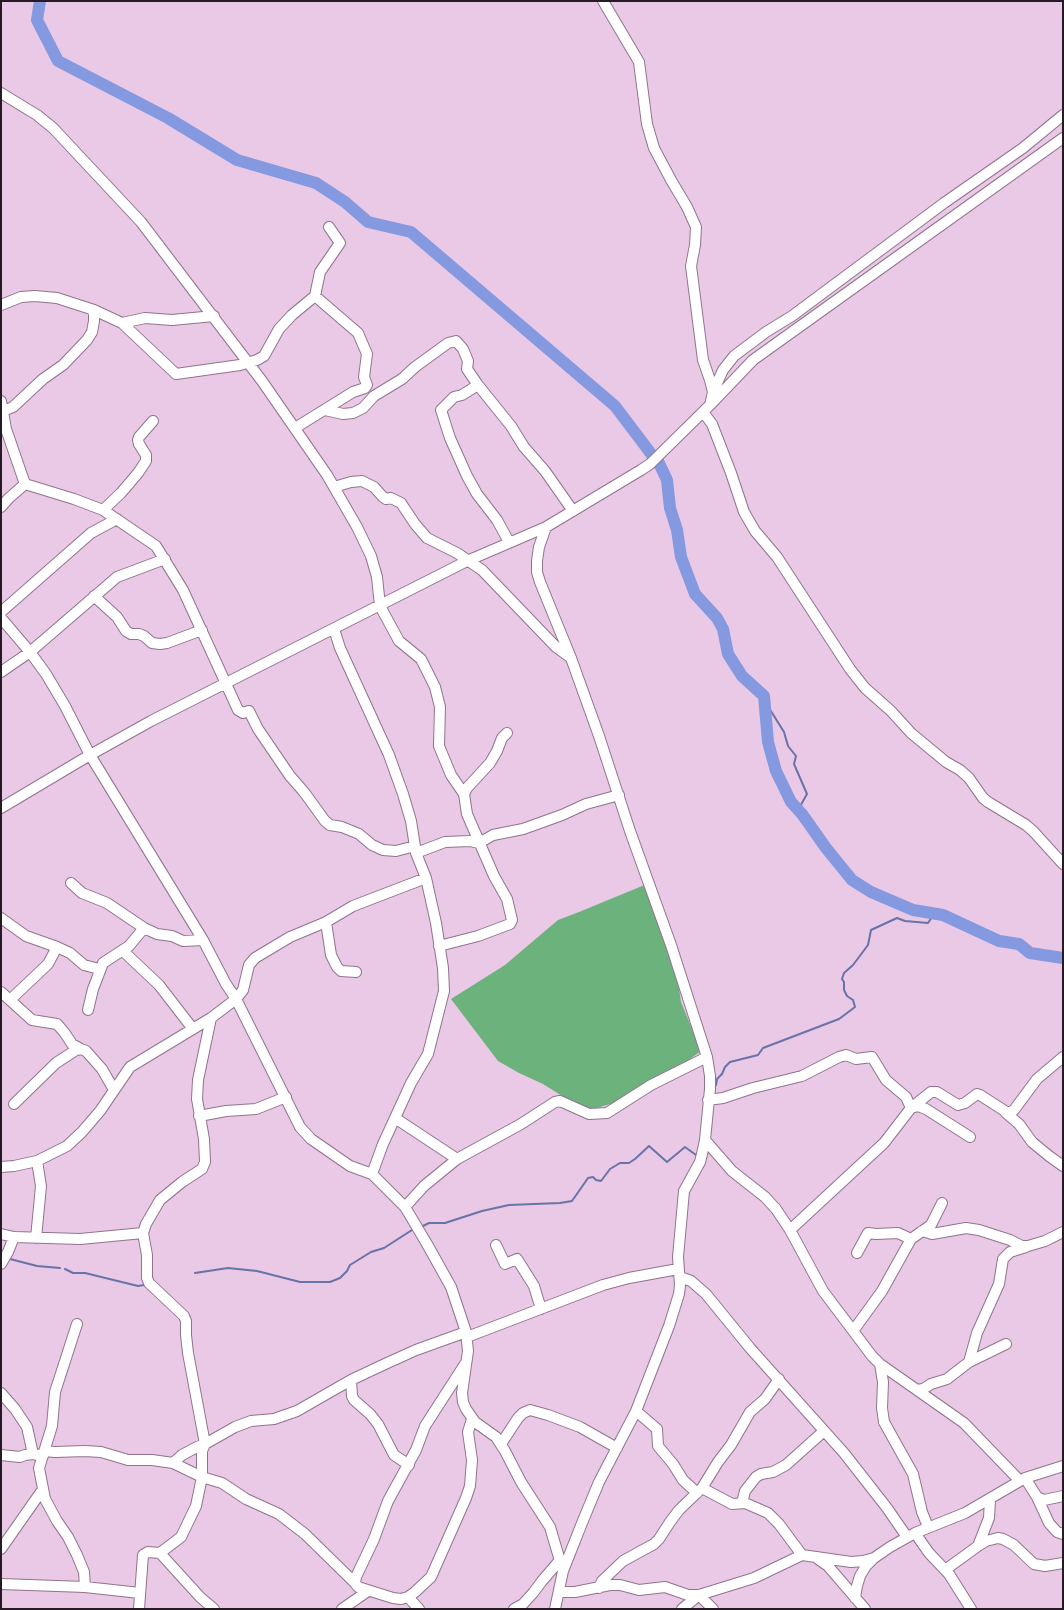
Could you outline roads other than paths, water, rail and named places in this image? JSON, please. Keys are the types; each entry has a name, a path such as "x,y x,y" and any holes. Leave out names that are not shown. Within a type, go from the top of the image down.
{"street":[{"path":"602,1 639,62 648,124 654,148 670,180 688,207 696,227 691,266 703,360 713,392"},
{"path":"1,93 37,115 65,140 141,222 249,363 295,428 358,527 371,556 377,577 380,606 399,642 421,659 436,687 440,707 439,746 451,775 464,794 467,814 494,876 507,899 512,920 510,924 486,933 439,946"},
{"path":"1063,116 1023,148 944,203 848,276 734,356 723,370 706,408 744,512 755,531 777,557 850,669 865,688 891,711 911,733 969,778 983,798 1026,825 1063,864"},
{"path":"1,808 90,754 151,720 467,561 546,527 646,467 744,368 772,345 1063,138"},
{"path":"1,305 21,297 35,296 57,298 94,310 122,322 176,374 240,366 264,356 279,329 292,315 315,296 320,272 340,243 329,226"},
{"path":"295,428 353,392 365,388 366,384 364,377 367,354 358,333 315,296"},
{"path":"2,412 13,407 43,379 63,365 87,340 92,332 94,310"},
{"path":"122,322 145,318 172,320 214,316"},
{"path":"325,410 353,414 374,396 402,379 448,343 456,341 463,349 468,361 467,369 478,386 511,426 524,447 573,511"},
{"path":"478,386 462,395 454,397 440,410 467,476 510,542"},
{"path":"1,401 12,450 25,484"},
{"path":"103,510 121,493 146,461 146,455 138,440 153,421"},
{"path":"334,487 350,482 362,481 374,487 383,497 391,498 401,503 427,538 457,553 482,570 556,647 571,658"},
{"path":"1,507 25,484"},
{"path":"25,484 103,510 156,546 183,590 238,710 242,713 249,711 290,776 330,825 342,827 358,834 372,845 383,850 415,849 445,842 470,841 479,843 493,835 523,828 562,815 586,804 619,795"},
{"path":"1,612 91,533 117,519"},
{"path":"546,527 539,548 537,572 571,658 671,945 707,1057 710,1076 705,1140 700,1162 684,1191 681,1220 679,1294 669,1326 636,1411 588,1506 564,1571 555,1609"},
{"path":"1,672 30,652 117,577 165,559"},
{"path":"94,596 117,617 126,631 131,634 144,636 152,643 167,643 202,630"},
{"path":"1,618 30,652 55,690 90,754 203,940 236,999 300,1127 311,1139 350,1166 372,1174 405,1207 451,1287 466,1334 467,1361 463,1402 472,1419 496,1437 501,1444 521,1482 550,1527 564,1571"},
{"path":"334,629 340,648 389,755 403,794 411,821 415,849 426,878 439,946 444,991 428,1054 411,1083 383,1144 372,1174"},
{"path":"464,794 467,788 490,763 497,752 502,738 507,733"},
{"path":"1,1167 37,1162 68,1146 100,1111 130,1067 211,1018 236,999 243,990 249,965 255,958 290,937 326,922 361,902 426,878"},
{"path":"71,882 82,893 107,903 144,928 157,934 172,936 183,941 203,940"},
{"path":"1,918 26,936 70,953 84,965 100,969"},
{"path":"326,922 331,955 337,967 341,971 356,972"},
{"path":"88,1010 103,963 123,951 144,928"},
{"path":"57,947 48,964 4,996 32,1020 57,1024 72,1044 86,1051 102,1069 114,1090"},
{"path":"123,951 159,985 193,1029"},
{"path":"139,1609 143,1555 148,1552 160,1553 181,1537 196,1506 202,1476 202,1451 205,1444 188,1353 186,1321 184,1316 149,1283 143,1234 146,1224 160,1200 202,1169 205,1162 204,1139 196,1099 211,1018"},
{"path":"14,1104 56,1063 76,1050 81,1049"},
{"path":"708,1100 723,1098 753,1088 802,1076 846,1055 856,1059 872,1057 886,1080 906,1097 911,1108"},
{"path":"405,1207 437,1174 457,1159 479,1145 521,1124 555,1102 560,1101 589,1114 607,1113 651,1085 707,1057"},
{"path":"1006,1113 1014,1110 1037,1079 1063,1058"},
{"path":"790,1230 884,1143 911,1108 934,1091 958,1105 980,1095 1019,1124 1032,1142 1063,1166"},
{"path":"199,1116 256,1109 286,1097"},
{"path":"911,1108 918,1106 926,1109 970,1138"},
{"path":"395,1118 457,1159"},
{"path":"705,1140 732,1171 765,1196 771,1203 790,1230 823,1291 880,1364 964,1423 1022,1480 1037,1497 1049,1523 1057,1532 1063,1534"},
{"path":"36,1238 40,1186 37,1162"},
{"path":"853,1330 882,1291 911,1239 930,1225 942,1203"},
{"path":"922,1231 932,1234 966,1228 979,1230 1022,1246 1028,1246"},
{"path":"969,1362 976,1333 999,1284 1004,1259 1010,1252 1038,1244 1063,1232"},
{"path":"857,1254 868,1233 898,1233 911,1239"},
{"path":"1,1234 14,1237 80,1240 143,1234"},
{"path":"1,1264 14,1237"},
{"path":"496,1244 505,1264 517,1259 534,1286 541,1308"},
{"path":"173,1464 182,1455 235,1427 251,1421 274,1419 297,1411 350,1380 416,1350 603,1285 679,1273 706,1294 824,1431 887,1508 945,1570 971,1609"},
{"path":"76,1324 55,1392 52,1426 40,1453 39,1468 42,1489 49,1508 77,1554 84,1572 85,1588"},
{"path":"917,1390 923,1390 931,1384 947,1380 969,1362 1006,1344"},
{"path":"355,1583 388,1501 409,1465 425,1426 467,1361"},
{"path":"880,1364 883,1382 882,1408 884,1422 913,1474 922,1512 928,1527"},
{"path":"599,1588 602,1581 623,1561 654,1544 659,1539 674,1516 699,1490 731,1445 750,1412 765,1400 779,1379"},
{"path":"350,1380 354,1400 378,1424 394,1455 409,1465"},
{"path":"1,1393 15,1409 40,1453"},
{"path":"501,1444 518,1418 530,1410 580,1426 617,1448"},
{"path":"636,1411 657,1429 658,1446 683,1480 699,1490 732,1504 742,1503 768,1513 779,1524 802,1555 818,1559 851,1562 874,1558 911,1535 965,1513 1022,1480 1063,1466"},
{"path":"1,1455 20,1457 68,1451 93,1452 128,1460 152,1460 173,1464 228,1486 246,1499 279,1514 305,1534 358,1587 401,1599 408,1597 424,1585 435,1571 466,1498 470,1486 472,1460 468,1432 472,1419"},
{"path":"742,1503 745,1491 756,1477 773,1472 786,1465 824,1431"},
{"path":"1,1550 42,1489"},
{"path":"1037,1497 1044,1500 1063,1496"},
{"path":"978,1546 989,1518 990,1500"},
{"path":"945,1570 978,1546 992,1539 1003,1539 1014,1545 1034,1564 1045,1566 1063,1564"},
{"path":"160,1553 200,1597 214,1609"},
{"path":"559,1592 575,1592 610,1585 620,1585 639,1590 665,1587 688,1595 699,1595 754,1578 802,1555"},
{"path":"855,1598 860,1576 874,1558"},
{"path":"818,1559 828,1566 865,1609"},
{"path":"514,1609 533,1593 560,1560"},
{"path":"1,1584 140,1593"},
{"path":"342,1609 368,1591"},
{"path":"682,1609 699,1595"},
{"path":"699,1595 713,1609"},
{"path":"408,1597 419,1609"}],"waterway":[{"path":"40,1 37,20 58,61 168,118 237,160 316,183 345,202 368,222 411,232 615,406 652,455"},
{"path":"658,461 667,480 670,508 677,530 681,557 695,594 717,618 723,629 728,654 742,676 764,696 768,742 776,771 791,802 852,880 871,892 913,910 943,915 999,941 1019,944 1030,953 1063,958"},
{"path":"764,700 784,732 788,746 796,756 794,764 807,794 798,810"},
{"path":"714,1086 730,1062 758,1055 763,1048 839,1019 855,1007 853,1000 847,996 844,990 842,979 844,973 853,965 868,945 871,930 897,918 905,921 928,923 934,914"},
{"path":"423,1226 429,1223 445,1223 482,1211 509,1205 572,1201 588,1178 593,1177 601,1181 610,1169 620,1163 629,1163 649,1146 667,1162 685,1147 696,1155 698,1154"},
{"path":"195,1273 228,1268 257,1271 300,1282 330,1282 340,1278 350,1265 371,1252 384,1248 412,1230"},
{"path":"10,1259 37,1266 60,1268"},
{"path":"65,1269 73,1273 85,1273 138,1286 144,1285"}]}
